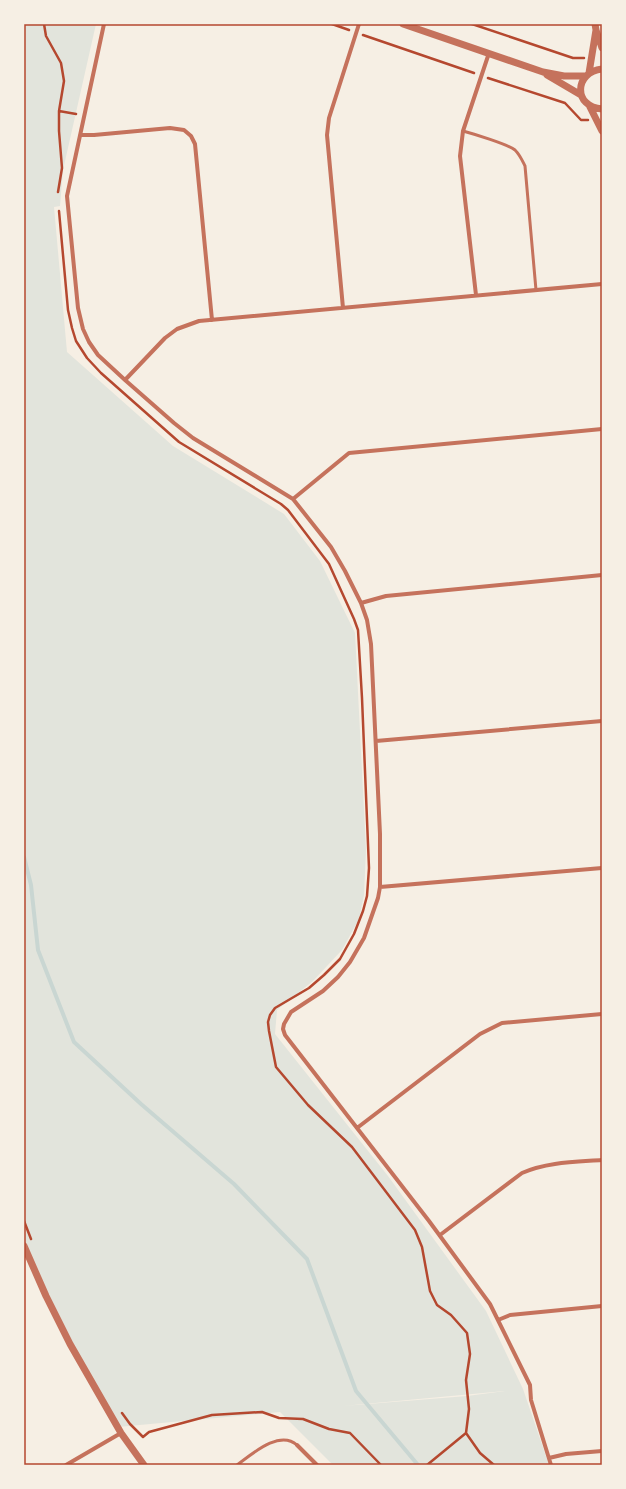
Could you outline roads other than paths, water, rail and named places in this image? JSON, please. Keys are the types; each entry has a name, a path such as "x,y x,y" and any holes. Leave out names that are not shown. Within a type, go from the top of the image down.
{"street":[{"path":"104,24 68,196 78,308 83,329 89,342 98,355 193,438 293,499 331,547 361,603 367,620 370,644 376,741 380,834 380,887 370,924 364,938 350,962 338,977 323,991 291,1012 284,1024 283,1029 289,1042 440,1235 490,1304 530,1385 531,1400 551,1465"},
{"path":"344,308 327,135 329,118 359,24"},
{"path":"402,24 543,72 564,76 587,74 602,69"},
{"path":"595,27 602,48"},
{"path":"595,27 592,58 587,74 581,85 581,95 586,104 590,107 602,131"},
{"path":"476,295 460,156 463,131 489,53"},
{"path":"543,72 581,95"},
{"path":"590,107 602,109"},
{"path":"80,135 170,128 184,130 192,136 195,144 212,320"},
{"path":"125,380 166,338 177,329 194,323 212,320 602,284"},
{"path":"293,499 349,453 602,429"},
{"path":"361,603 386,596 602,575"},
{"path":"376,741 602,721"},
{"path":"380,887 602,868"},
{"path":"357,1128 480,1034 502,1023 602,1014"},
{"path":"440,1235 522,1173 550,1164 602,1160"},
{"path":"24,1246 46,1296 70,1344 121,1433 144,1465"},
{"path":"498,1320 510,1315 602,1306"},
{"path":"66,1465 121,1433"},
{"path":"297,1445 317,1465"},
{"path":"549,1458 566,1454 602,1451"}],"lane":[{"path":"463,131 476,134 513,149 521,156 525,166 536,290"},
{"path":"237,1465 267,1444 273,1442 288,1441 297,1445"}],"waterway":[{"path":"24,857 31,885 38,950 74,1042 141,1104 234,1184 307,1259 356,1391 418,1465"}]}
